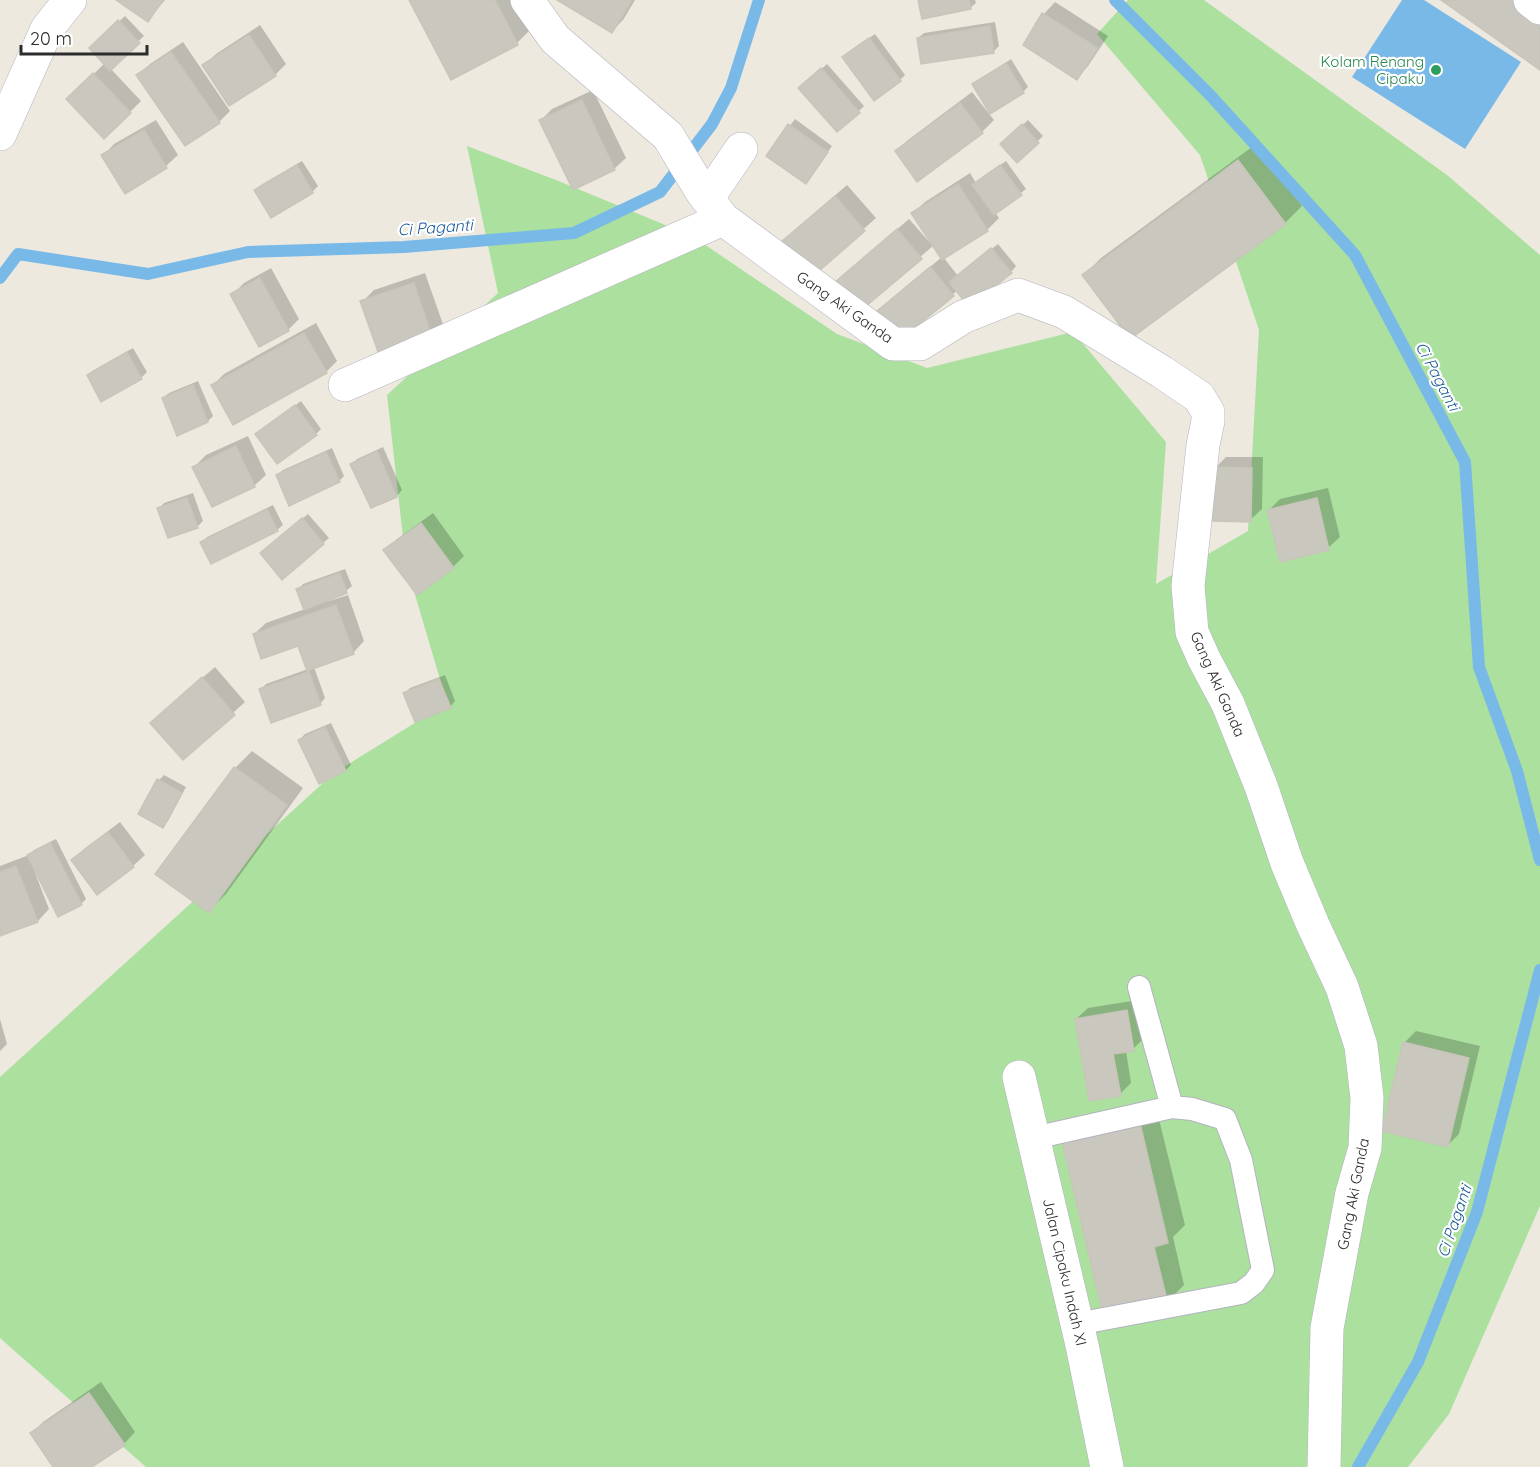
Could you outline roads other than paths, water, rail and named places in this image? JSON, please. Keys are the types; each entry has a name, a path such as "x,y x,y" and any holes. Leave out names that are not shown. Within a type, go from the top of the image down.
{"street":[{"path":"0,134 47,29 70,0"},
{"path":"527,0 555,39 668,136 710,203"},
{"path":"1530,0 1540,8"},
{"path":"345,386 710,203 741,149"},
{"name":"Gang Aki Ganda","path":"710,203 893,344 920,344 963,317 1018,295 1064,312 1162,372 1199,397 1204,405 1208,421 1203,445 1188,586 1192,632 1228,704 1261,786 1287,863 1342,987 1361,1046 1367,1098 1365,1148 1352,1193 1327,1328 1324,1467"},
{"name":"Jalan Cipaku Indah XI","path":"1019,1077 1077,1324 1107,1467"}],"lane":[{"path":"1139,987 1172,1107"},
{"path":"1034,1138 1172,1107 1192,1109 1226,1119 1241,1160 1263,1270 1254,1283 1241,1293 1077,1324"}],"water":[{"name":"Kolam Renang Cipaku","path":"1402,0 1424,0 1521,62 1465,149 1352,77"}],"waterway":[{"name":"Ci Paganti","path":"0,278 18,254 148,274 248,252 404,247 574,233 660,192 712,124 731,88 759,0"},
{"name":"Ci Paganti","path":"1115,0 1211,96 1355,255 1465,462 1479,667 1517,771 1540,860"},
{"name":"Ci Paganti","path":"1358,1467 1418,1362 1477,1212 1540,970"}],"place":[{"name":"Kolam Renang Cipaku","path":"1436,70"}]}
